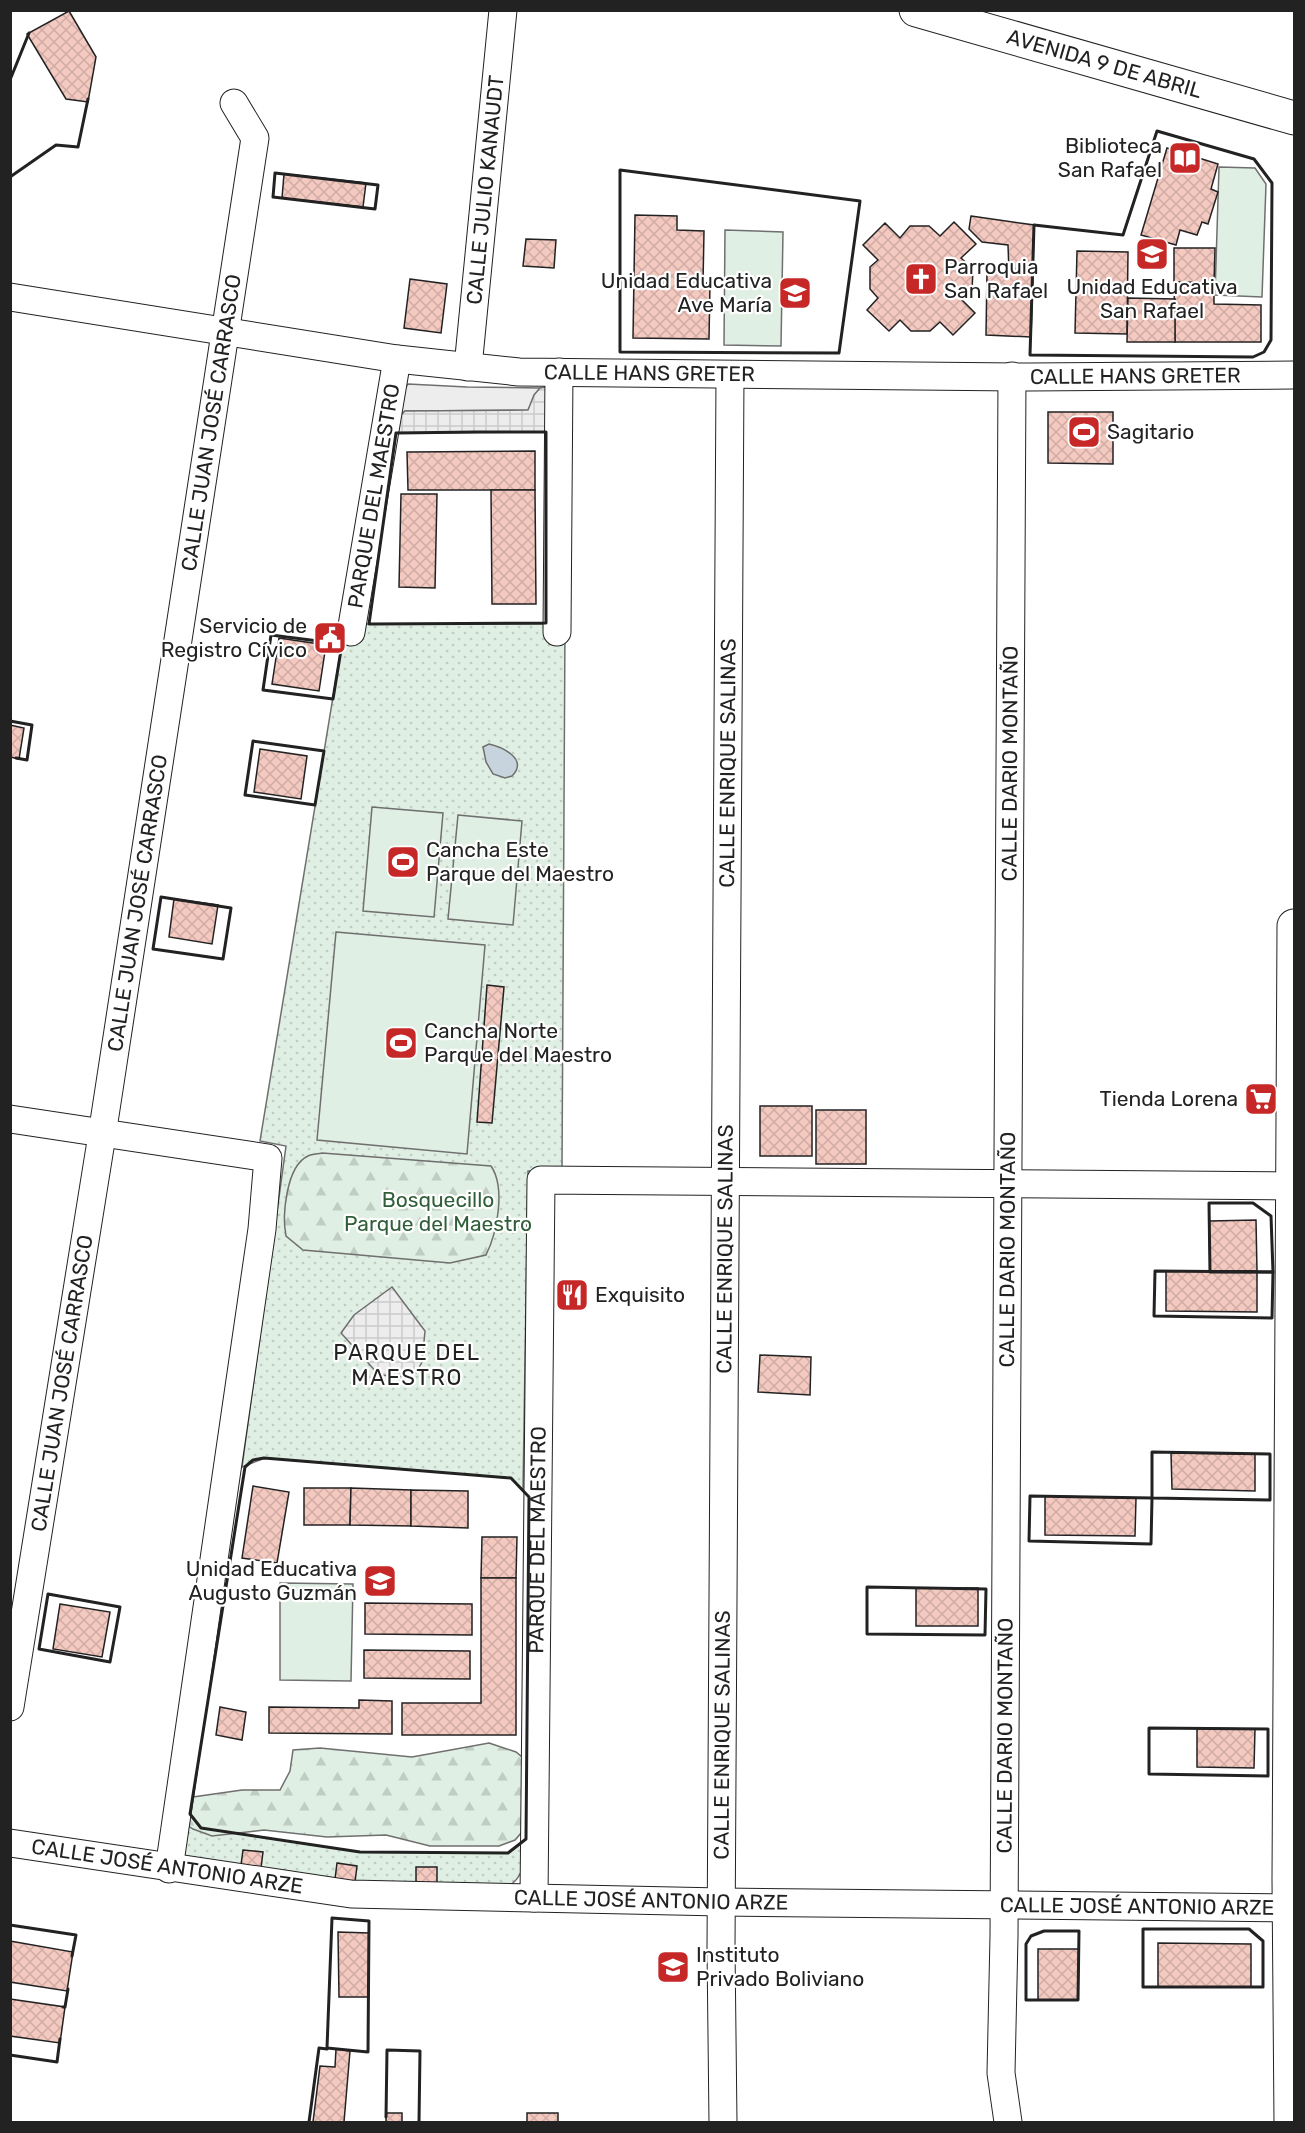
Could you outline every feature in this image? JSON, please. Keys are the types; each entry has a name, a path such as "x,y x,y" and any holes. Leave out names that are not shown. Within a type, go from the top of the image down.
{"main road":[{"name":"AVENIDA 9 DE ABRIL","path":"916,10 1294,118"},
{"path":"1291,2122 1294,926"}],"street":[{"name":"CALLE JULIO KANAUDT","path":"468,367 503,10"},
{"name":"CALLE JUAN JOSÉ CARRASCO","path":"10,1707 102,1135 255,138 234,103"},
{"name":"CALLE HANS GRETER","path":"10,297 397,359 519,372 730,375 1294,375"},
{"name":"PARQUE DEL MAESTRO","path":"351,632 397,359"},
{"path":"557,632 559,372"},
{"name":"CALLE ENRIQUE SALINAS","path":"723,2122 721,1902 730,375"},
{"name":"CALLE DARIO MONTAÑO","path":"1008,2122 1001,2073 1004,1906 1012,376"},
{"path":"10,1119 102,1135 268,1158 262,1229 169,1869"},
{"name":"PARQUE DEL MAESTRO","path":"534,1898 541,1180 725,1183"},
{"path":"725,1183 1294,1186"},
{"name":"CALLE JOSÉ ANTONIO ARZE","path":"10,1843 169,1869 351,1894 721,1902 1292,1908"}],"green space":[{"path":"1219,167 1255,168 1266,184 1262,297 1215,295"},
{"path":"725,230 783,232 781,346 724,345"},
{"name":"PARQUE DEL MAESTRO","path":"345,624 565,624 562,1170 528,1171 523,1490 510,1478 265,1458 242,1467 286,1146 260,1141"},
{"name":"Cancha Este Parque del Maestro","path":"372,807 443,813 434,917 363,911"},
{"path":"458,815 522,821 513,925 448,919"},
{"name":"Cancha Norte Parque del Maestro","path":"336,932 485,945 467,1154 317,1140"},
{"name":"Bosquecillo Parque del Maestro","path":"322,1153 491,1166 496,1175 499,1198 494,1235 486,1255 450,1263 303,1250 286,1236 287,1192 290,1180 301,1161 310,1155"},
{"path":"280,1583 353,1584 351,1681 280,1680"},
{"path":"489,1743 516,1752 543,1774 540,1811 515,1840 499,1846 430,1846 386,1835 327,1837 264,1830 212,1836 193,1829 169,1813 172,1800 242,1790 280,1790 290,1771 293,1750 320,1748 412,1757"},
{"path":"190,1814 202,1828 360,1852 508,1853 526,1839 524,1862 516,1880 504,1889 368,1888 188,1862 181,1853"}],"shaded area":[{"path":"408,384 540,388 528,410 405,411 400,416 403,391"},
{"path":"546,387 546,432 396,433 400,416 405,411 528,410 534,395 540,388"},
{"path":"489,744 506,751 516,759 516,770 512,776 505,778 493,774 486,762 483,747"},
{"path":"392,1287 425,1331 422,1362 416,1373 409,1377 379,1375 341,1333 354,1315"}],"building":[{"path":"69,11 96,57 88,102 66,99 27,34"},
{"path":"1167,148 1218,164 1211,189 1218,192 1208,224 1202,222 1197,235 1180,230 1176,245 1141,235"},
{"path":"284,174 366,183 363,207 282,198"},
{"path":"635,215 677,216 677,230 704,231 703,283 710,283 709,339 633,338"},
{"path":"971,216 1034,225 1033,273 1009,272 1008,245 982,242 969,229"},
{"name":"Parroquia San Rafael","path":"954,222 976,244 961,258 973,269 972,290 962,300 975,313 953,335 940,322 930,331 911,331 900,320 889,331 867,310 878,298 870,289 870,267 878,260 863,245 885,223 900,238 910,226 929,226 940,236"},
{"path":"526,239 556,240 554,268 523,266"},
{"path":"1174,248 1215,248 1214,283 1174,282"},
{"path":"1077,251 1128,252 1127,334 1075,333"},
{"path":"987,271 1033,273 1031,337 986,335"},
{"path":"410,279 447,284 441,333 404,328"},
{"path":"1174,282 1214,283 1214,304 1261,305 1261,342 1175,342"},
{"path":"1128,298 1175,299 1175,342 1127,342"},
{"path":"1048,412 1113,412 1113,464 1048,463"},
{"path":"535,451 535,490 408,490 407,452"},
{"path":"491,490 535,490 536,604 492,604"},
{"path":"401,494 437,494 435,588 399,587"},
{"path":"279,638 326,645 319,691 272,684"},
{"path":"10,725 24,728 19,759 10,757"},
{"path":"260,749 307,756 301,799 254,792"},
{"path":"174,899 218,905 212,944 169,937"},
{"path":"487,985 504,987 492,1123 477,1122"},
{"path":"760,1106 812,1106 812,1156 760,1156"},
{"path":"816,1110 866,1110 866,1164 816,1164"},
{"path":"1256,1220 1257,1271 1210,1272 1209,1221"},
{"path":"1166,1271 1257,1271 1257,1312 1166,1311"},
{"path":"760,1355 811,1357 810,1395 758,1392"},
{"path":"1171,1453 1255,1454 1255,1491 1172,1489"},
{"path":"253,1486 289,1492 277,1563 242,1558"},
{"path":"304,1488 351,1488 350,1525 304,1525"},
{"path":"351,1488 411,1490 411,1526 350,1525"},
{"path":"411,1490 468,1491 468,1528 411,1526"},
{"path":"1045,1496 1136,1498 1135,1536 1045,1535"},
{"path":"482,1537 517,1537 516,1578 481,1578"},
{"path":"481,1578 516,1578 516,1735 402,1735 402,1703 481,1703"},
{"path":"916,1588 978,1588 978,1626 916,1626"},
{"path":"365,1603 472,1604 472,1635 365,1634"},
{"path":"60,1604 110,1612 102,1657 53,1649"},
{"path":"364,1650 470,1651 470,1679 364,1678"},
{"path":"359,1700 392,1701 392,1734 269,1733 269,1707 359,1708"},
{"path":"220,1707 246,1712 242,1740 216,1735"},
{"path":"1197,1728 1255,1729 1254,1768 1197,1767"},
{"path":"243,1850 263,1852 261,1868 241,1865"},
{"path":"337,1863 357,1866 355,1882 335,1879"},
{"path":"416,1867 437,1867 437,1883 416,1883"},
{"path":"338,1932 369,1933 369,1997 339,1997"},
{"path":"10,1941 73,1952 67,1991 10,1982"},
{"path":"1158,1943 1251,1944 1251,1987 1158,1987"},
{"path":"1038,1949 1079,1949 1078,2000 1038,2000"},
{"path":"10,1999 65,2007 60,2043 10,2036"},
{"path":"336,2049 350,2051 344,2122 313,2122 320,2066 335,2067"},
{"path":"386,2113 402,2113 402,2122 386,2122"},
{"path":"527,2113 558,2113 558,2122 527,2122"}],"wall":[{"path":"10,80 29,33"},
{"path":"10,177 56,145 78,147 88,99"},
{"path":"1157,131 1254,159 1272,183 1271,340 1264,352 1253,357 1030,355 1034,225 1123,235 1157,131"},
{"path":"620,170 860,201 839,353 620,352 620,170"},
{"path":"275,173 378,185 375,209 273,197 275,173"},
{"path":"477,432 546,432 546,623 369,624 396,433 477,432"},
{"path":"271,635 342,644 333,699 263,690 271,635"},
{"path":"10,721 32,725 27,760 16,758"},
{"path":"253,741 324,751 315,805 245,795 253,741"},
{"path":"161,897 231,908 223,959 153,949 161,897"},
{"path":"1209,1203 1253,1203 1271,1216 1273,1272 1210,1272 1209,1203"},
{"path":"1155,1271 1273,1272 1272,1318 1154,1316 1155,1271"},
{"path":"1152,1452 1270,1454 1270,1500 1152,1498 1152,1452"},
{"path":"264,1458 511,1478 529,1497 526,1839 508,1853 360,1852 201,1828 190,1814 245,1467 253,1460 264,1458"},
{"path":"1030,1496 1152,1498 1151,1544 1029,1541 1030,1496"},
{"path":"867,1587 986,1589 985,1635 867,1634 867,1587"},
{"path":"48,1594 120,1607 110,1662 39,1649 48,1594"},
{"path":"1149,1728 1268,1729 1268,1776 1149,1774 1149,1728"},
{"path":"332,1918 369,1921 368,2052 327,2048 332,1918"},
{"path":"10,1925 76,1935 72,1956"},
{"path":"1143,1929 1249,1929 1263,1941 1263,1987 1143,1987 1143,1929"},
{"path":"1044,1931 1079,1931 1078,2000 1026,2000 1026,1944 1031,1936 1044,1931"},
{"path":"63,2007 65,2007 68,1989"},
{"path":"10,2055 57,2062 60,2039"},
{"path":"309,2122 319,2048 327,2049"},
{"path":"386,2117 387,2050 420,2051 419,2122"}],"place":[{"name":"Biblioteca San Rafael","path":"1185,158"},
{"name":"Unidad Educativa San Rafael","path":"1152,254"},
{"name":"Parroquia San Rafael","path":"921,279"},
{"name":"Unidad Educativa Ave María","path":"795,293"},
{"name":"Sagitario","path":"1084,432"},
{"name":"Servicio de Registro Cívico","path":"330,638"},
{"name":"Cancha Este Parque del Maestro","path":"403,862"},
{"name":"Cancha Norte Parque del Maestro","path":"401,1043"},
{"name":"Tienda Lorena","path":"1261,1099"},
{"name":"Exquisito","path":"572,1295"},
{"name":"Unidad Educativa Augusto Guzmán","path":"380,1581"},
{"name":"Instituto Privado Boliviano","path":"673,1967"}],"district":[{"name":"PARQUE DEL MAESTRO","path":"407,1364"}]}
